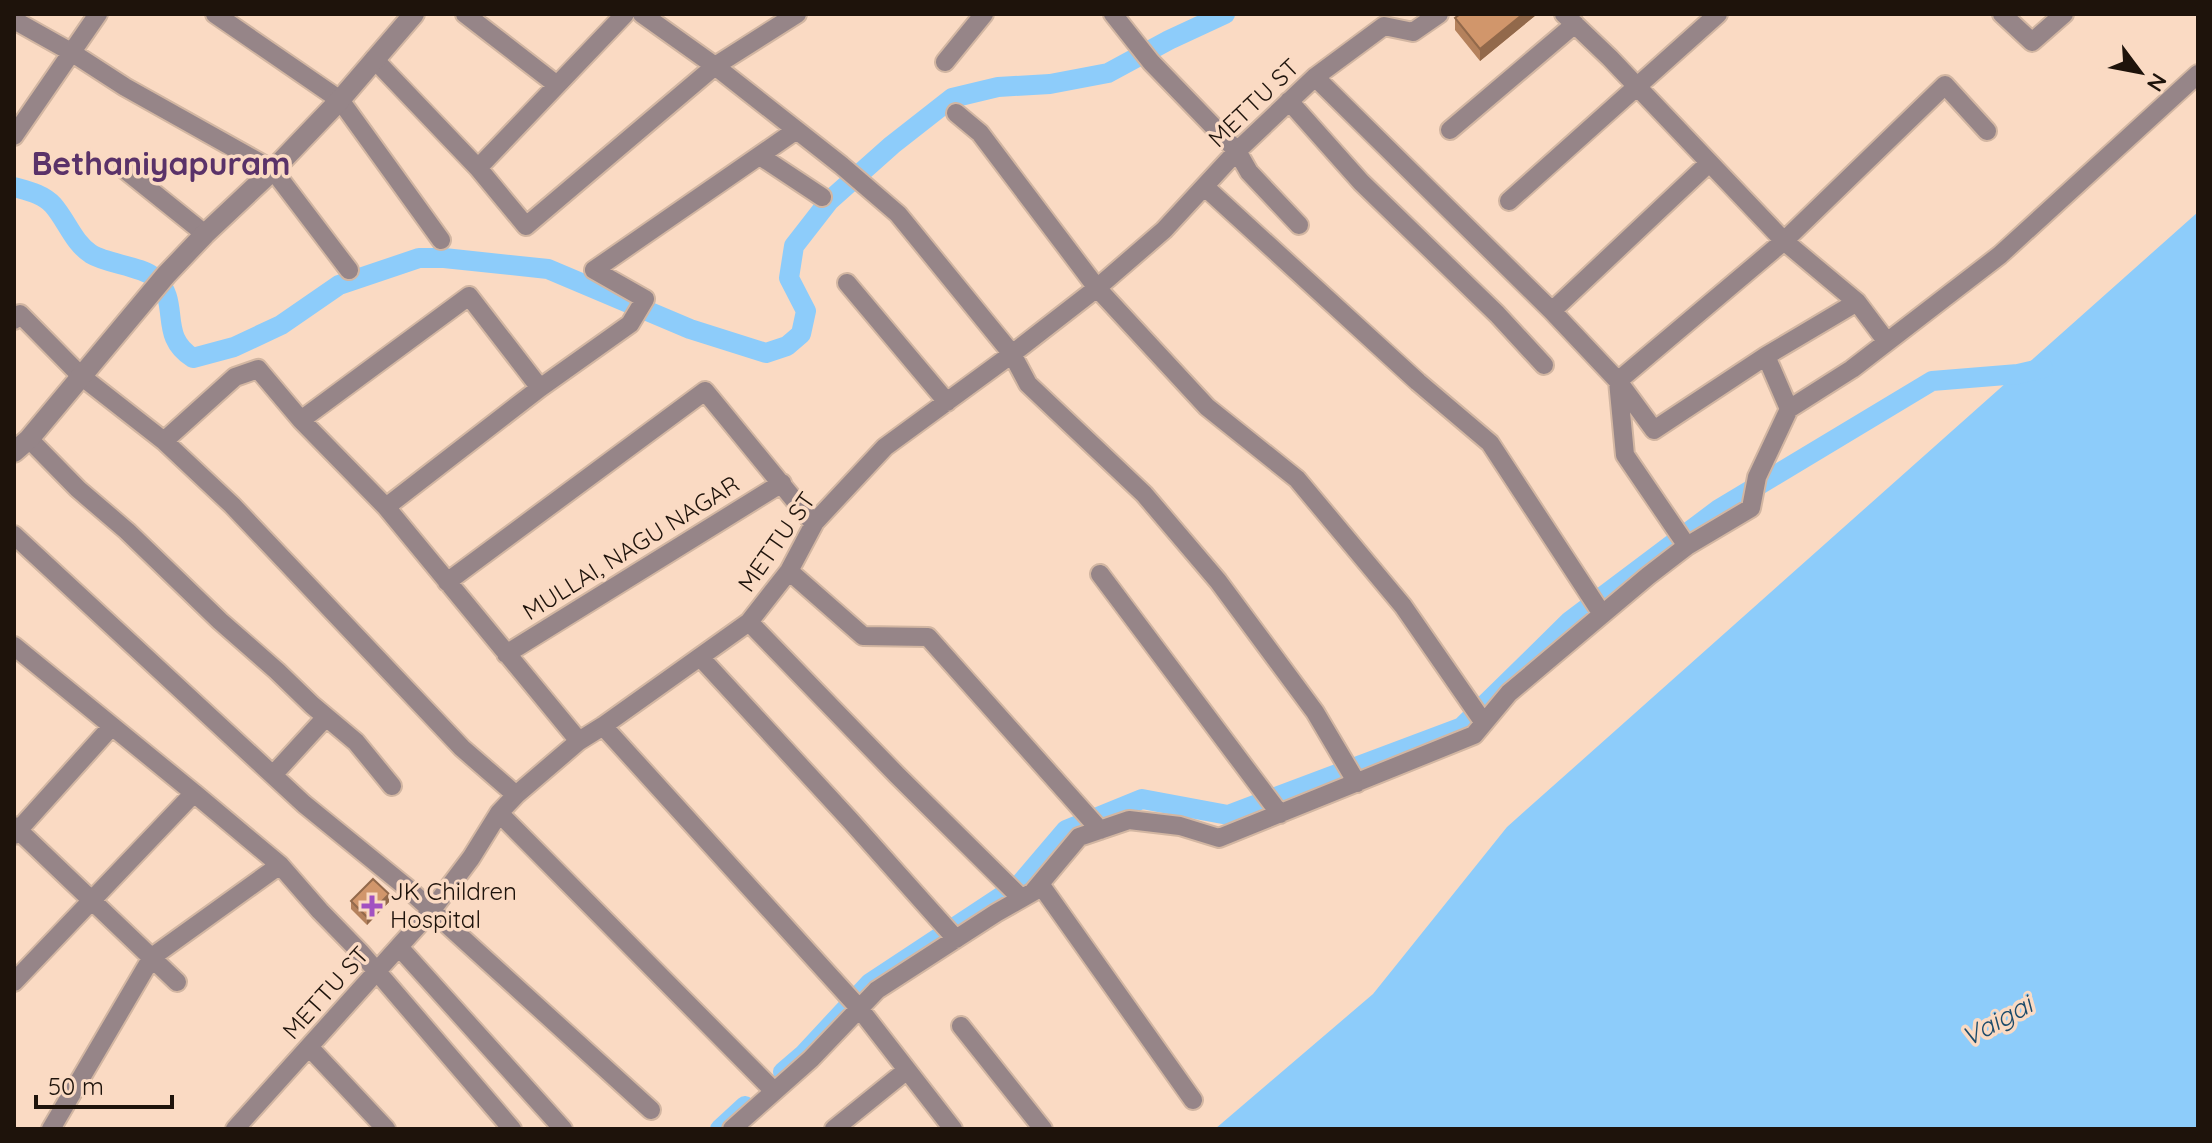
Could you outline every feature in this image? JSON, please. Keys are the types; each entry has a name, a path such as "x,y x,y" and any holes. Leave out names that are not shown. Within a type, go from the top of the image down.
{"street":[{"path":"14,135 98,14"},
{"path":"215,14 340,100 441,240"},
{"path":"392,786 356,742 220,621 127,531 21,445 161,282 340,100 414,14"},
{"path":"465,14 557,85"},
{"path":"478,168 625,14"},
{"path":"642,14 715,66 898,214 1012,354 1028,384 1144,494 1218,581 1315,712 1352,774"},
{"path":"374,59 478,168 526,226 715,66 797,14"},
{"path":"945,62 984,14"},
{"path":"1113,14 1151,62 1237,151 1249,172 1299,225"},
{"name":"METTU ST","path":"235,1129 431,911 471,858 499,813 516,795 579,741 749,622 789,571 814,524 885,447 1097,288 1164,230 1237,151 1315,77 1384,26 1413,32 1439,14"},
{"path":"1509,201 1718,14"},
{"path":"2002,14 2032,42 2064,14"},
{"path":"1450,130 1569,19 1784,241 1857,302 1887,342"},
{"path":"14,20 273,170 349,270"},
{"path":"732,1129 770,1087 811,1059 854,1004 1015,892 1033,892 1094,823 1129,820 1180,826 1219,838 1273,804 1352,774 1474,735 1478,716 1509,693 1597,606 1648,576 1683,540 1751,508 1757,477 1789,409 1852,369 2000,255 2198,74"},
{"path":"1315,77 1552,311 1618,381 1654,430 1766,356 1857,302"},
{"path":"1618,381 1784,241 1945,85 1987,131"},
{"path":"1289,101 1361,182 1497,314 1544,365"},
{"path":"956,113 980,133 1097,288 1207,407 1297,479 1403,606 1478,716"},
{"path":"386,507 540,388 630,324 645,299 594,270 795,131"},
{"path":"760,156 822,197"},
{"path":"1552,311 1709,163"},
{"path":"124,169 205,234"},
{"path":"1205,187 1418,382 1490,443 1597,606"},
{"path":"847,283 947,402"},
{"path":"301,420 469,296 540,388"},
{"path":"14,320 20,314 81,376 164,441 232,505 462,748 516,795"},
{"path":"1766,356 1789,409"},
{"path":"164,441 235,377 258,369 301,420 386,507 579,741"},
{"path":"1618,381 1625,455 1683,540"},
{"path":"447,582 705,391 814,524"},
{"name":"MULLAI, NAGU NAGAR","path":"506,654 782,483"},
{"path":"14,535 304,804 406,887 651,1110"},
{"path":"789,571 863,636 928,637 1094,823"},
{"path":"1100,574 1273,804"},
{"path":"749,622 1015,892"},
{"path":"14,646 280,865 512,1129"},
{"path":"700,657 951,934"},
{"path":"273,775 326,717"},
{"path":"112,726 15,831 94,901 177,982"},
{"path":"603,726 854,1004 953,1129"},
{"path":"14,982 194,793"},
{"path":"499,813 770,1087"},
{"path":"51,1129 152,957 280,865"},
{"path":"1040,884 1193,1100"},
{"path":"399,947 563,1129"},
{"path":"961,1026 1043,1129"},
{"path":"310,1048 386,1129"},
{"path":"834,1129 907,1070"}],"water":[{"name":"Vaigai","path":"2198,212 2198,1129 1215,1129 1373,994 1507,827"}],"building":[{"path":"1460,14 1523,14 1480,49 1455,18"},
{"path":"373,879 389,894 367,917 351,901"}],"waterway":[{"path":"14,187 49,201 79,244 91,254 155,278 167,298 176,340 193,358 234,347 281,325 339,285 419,258 548,269 690,329 766,353 787,346 801,334 806,311 789,278 794,246 829,201 892,145 952,98 998,87 1050,84 1108,73 1225,14"},
{"path":"783,1072 804,1054 870,983 1020,884 1066,830 1142,799 1228,815 1462,727 1570,621 1719,509 1932,381 2018,374 2043,368"},
{"path":"720,1129 745,1106"}],"place":[{"name":"JK Children Hospital","path":"372,906"}],"district":[{"name":"Bethaniyapuram","path":"161,164"}]}
